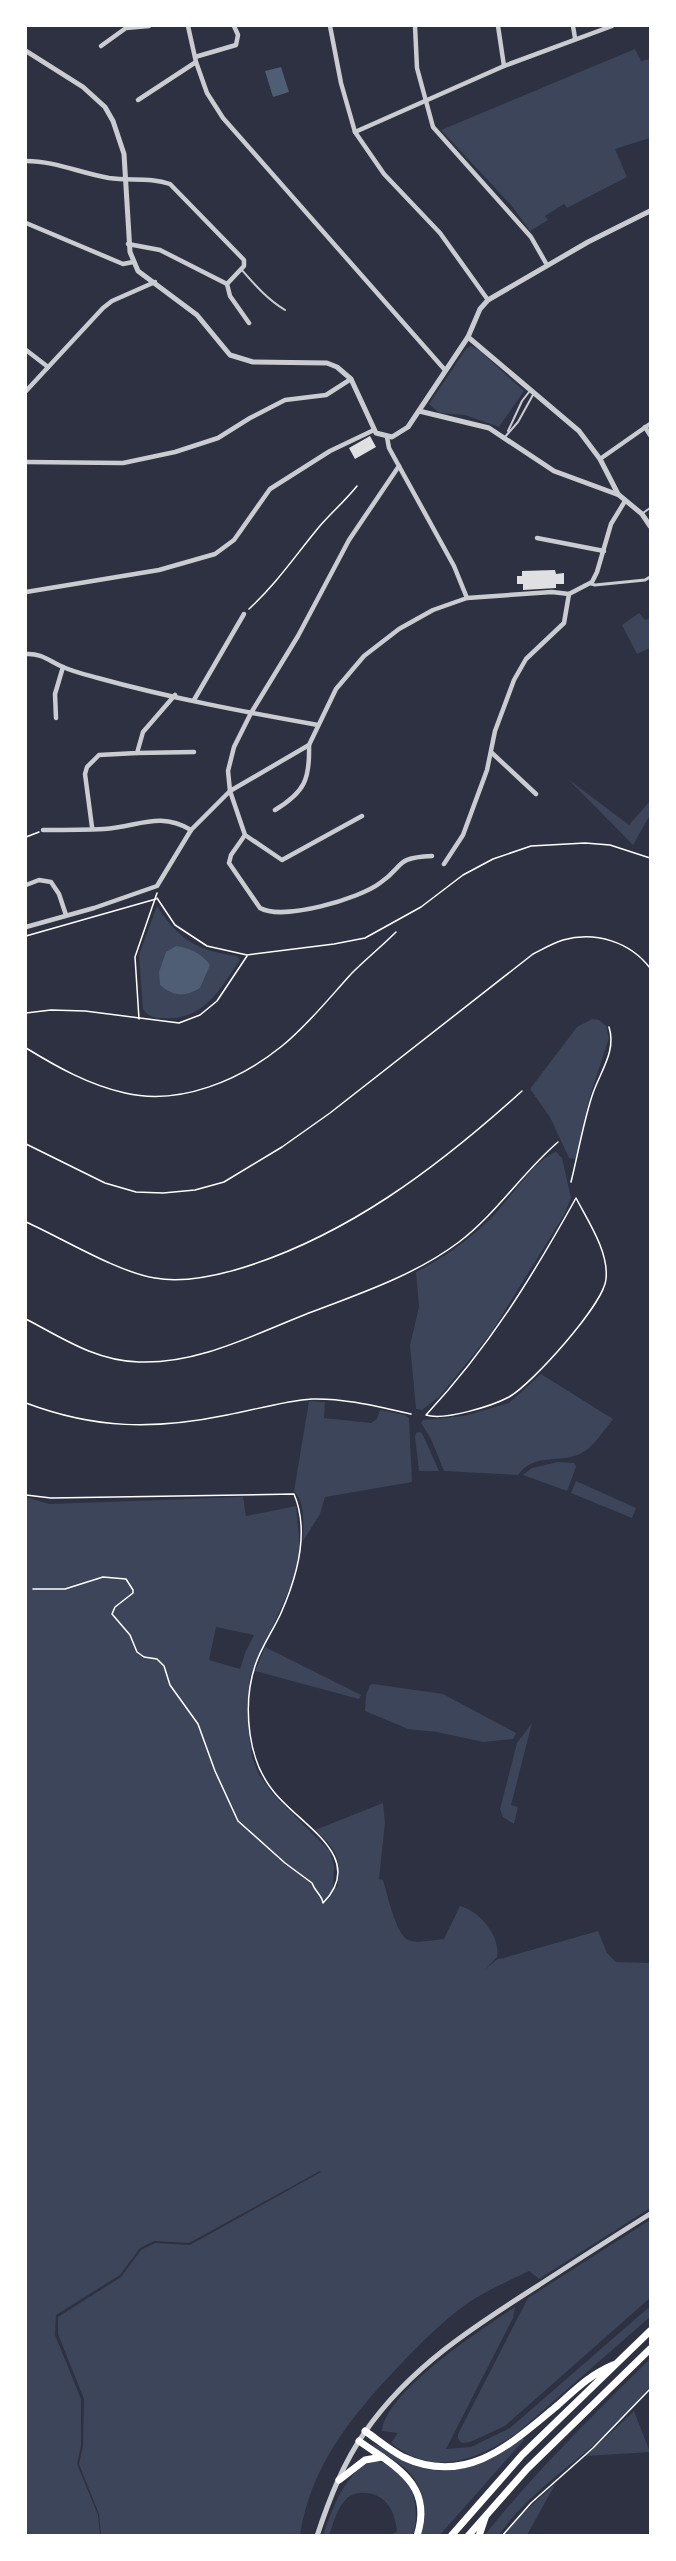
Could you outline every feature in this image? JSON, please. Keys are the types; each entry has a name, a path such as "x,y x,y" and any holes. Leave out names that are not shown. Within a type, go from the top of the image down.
{"highway":[{"path":"451,2535 522,2455 613,2365 651,2331"},
{"path":"468,2535 577,2418 651,2349"},
{"path":"365,2431 401,2456 416,2462 447,2467 463,2466 479,2461 505,2446 592,2375 613,2365"},
{"path":"359,2441 405,2472 417,2493 421,2519 417,2535"},
{"path":"339,2480 365,2460 382,2457"},
{"path":"479,2535 485,2516"}],"street":[{"path":"101,46 125,27 149,26"},
{"path":"188,26 207,93 223,118 445,370"},
{"path":"138,100 196,59 236,45 238,35 234,26"},
{"path":"330,26 341,83 355,132 384,174 440,233 488,300"},
{"path":"415,26 417,68 424,101 433,127 531,237 547,265"},
{"path":"498,26 504,66"},
{"path":"573,26 575,38"},
{"path":"355,132 504,66 612,26"},
{"path":"26,51 46,66 83,87 105,107 124,154 128,243 138,271 197,315 227,352 238,359 253,362 327,363 337,367 351,379 374,430 387,437 397,436 404,431 419,411 468,337 480,309 488,300 547,265 651,211"},
{"path":"26,161 44,161 108,178 159,180 170,184 244,260 244,266 226,284"},
{"path":"26,223 123,264 133,262"},
{"path":"128,243 160,250 226,284 230,296 249,323"},
{"path":"26,391 103,308 155,282"},
{"path":"468,337 579,431 600,459 619,495 642,514 651,526"},
{"path":"26,350 48,367"},
{"path":"26,462 123,463 175,452 218,438 285,400 326,395 351,379"},
{"path":"419,411 489,428 506,436 554,471 592,483 619,495"},
{"path":"600,459 648,426 651,435"},
{"path":"26,592 159,570 215,554 234,540 270,489 330,451 374,430"},
{"path":"387,437 389,448 454,566 467,598"},
{"path":"362,816 282,860 245,835 230,791 228,771 234,747 251,713 298,636 349,540 399,466"},
{"path":"592,483 601,480 605,471"},
{"path":"591,584 597,572 611,524 625,501"},
{"path":"537,538 603,551"},
{"path":"275,810 293,799 304,785 309,768 309,745 336,689 364,656 399,629 425,614 467,598 552,592 569,594 591,584 628,582 651,577"},
{"path":"444,864 463,835 492,753 495,731 514,680 526,659 564,623 569,594"},
{"path":"194,700 244,615"},
{"path":"26,654 36,653 63,667 98,678 251,713 318,725"},
{"path":"56,718 55,694 63,667"},
{"path":"136,753 143,732 175,695"},
{"path":"26,927 157,886 191,830 230,791 309,745"},
{"path":"92,827 85,774 87,766 99,755 194,753"},
{"path":"492,753 536,794"},
{"path":"44,830 80,831 92,827 103,829 154,820 178,823 191,830"},
{"path":"245,835 231,855 229,863 260,908 267,912 336,904 380,883 401,862 412,857 432,856"},
{"path":"26,885 39,880 51,882 59,894 66,915"},
{"path":"317,2535 339,2480 359,2441 394,2394 434,2356 471,2328 651,2214"}],"lane":[{"path":"241,269 262,293 275,305 285,310"},
{"path":"506,436 518,422 532,391"},
{"path":"506,436 517,410 532,391"},
{"path":"642,514 651,508"}],"path":[{"path":"244,615 291,565 320,525 344,503 357,486"},
{"path":"26,837 44,830"},
{"path":"157,898 175,925 207,946 247,955 365,938 404,918 463,875 493,859 531,846 585,843 610,845 651,858"},
{"path":"26,936 157,898"},
{"path":"139,1019 135,957 157,898"},
{"path":"26,1048 71,1075 126,1094 166,1097 206,1088 255,1065 284,1044 357,968 396,932"},
{"path":"26,1144 105,1183 136,1192 164,1193 195,1190 224,1182 282,1147 330,1113 533,954 562,940 589,936 617,942 640,955 651,968"},
{"path":"26,1013 51,1010 85,1011 179,1023 200,1015 217,1001 247,955"},
{"path":"571,1182 592,1095 610,1052 612,1038 609,1027"},
{"path":"26,1222 132,1271 154,1278 177,1280 219,1274 261,1262 285,1252 367,1211 451,1152 522,1091"},
{"path":"26,1319 88,1352 109,1358 137,1362 163,1362 219,1348 358,1294 413,1271 442,1255 489,1216 535,1161 558,1142"},
{"path":"576,1198 603,1256 606,1278 600,1298 538,1372 510,1396 495,1403 449,1416 434,1418 426,1415 463,1375 496,1330 543,1259 576,1198"},
{"path":"26,1403 67,1417 103,1424 136,1426 187,1423 276,1404 313,1399 356,1402 411,1414"},
{"path":"26,1495 51,1498 294,1494 300,1511 300,1547 294,1580 253,1673 248,1707 250,1733 255,1760 263,1777 275,1794 333,1851 338,1865 335,1892 323,1903 322,1897 309,1881 237,1821 198,1724 170,1685 164,1666 158,1659 144,1657 137,1652 130,1635 112,1614 115,1607 133,1593 126,1579 103,1577 65,1588 33,1589"},
{"path":"501,2535 524,2509 593,2448 651,2389"}],"shaded area":[{"path":"635,49 641,61 650,59 650,138 615,149 627,177 567,208 564,204 545,216 548,220 530,231 511,205 441,130"},
{"path":"281,67 289,92 273,97 265,71"},
{"path":"471,346 479,350 524,391 499,427 465,415 439,413 429,404 466,349"},
{"path":"639,613 645,620 650,618 650,648 637,654 622,625"},
{"path":"568,779 629,825 650,801 650,815 633,845"},
{"path":"157,906 173,927 190,942 211,951 237,956 240,960 209,1001 200,1009 177,1018 154,1017 143,1009 139,955"},
{"path":"176,946 195,952 210,965 200,988 189,993 175,994 160,985 159,972 166,952"},
{"path":"592,1019 599,1020 606,1026 609,1038 590,1096 576,1159 569,1158 550,1117 530,1089 577,1027"},
{"path":"556,1152 562,1158 571,1198 564,1215 491,1333 440,1396 422,1410 416,1409 410,1345 419,1307 416,1272 454,1249 480,1229 539,1163"},
{"path":"541,1374 613,1419 594,1443 585,1451 572,1457 531,1464 518,1475 444,1471 431,1439 421,1423 423,1420 464,1416 509,1403"},
{"path":"309,1401 325,1402 324,1418 371,1423 377,1419 380,1410 405,1415 409,1418 412,1482 325,1497 320,1514 303,1541 302,1508 294,1491"},
{"path":"419,1432 422,1433 439,1471 419,1471 415,1437"},
{"path":"558,1462 574,1463 576,1467 567,1491 523,1475 532,1468"},
{"path":"576,1481 636,1508 632,1518 571,1493"},
{"path":"26,1497 49,1504 243,1497 246,1516 296,1506 300,1547 294,1579 250,1677 247,1708 249,1734 252,1757 258,1773 273,1794 330,1851 334,1866 333,1886 337,1888 338,1862 336,1856 329,1844 315,1830 383,1803 385,1823 379,1879 383,1880 397,1925 411,1941 444,1939 460,1906 482,1919 496,1941 497,1957 485,1969 499,1958 598,1931 607,1953 616,1962 650,1963 650,2208 539,2279 529,2271 483,2294 458,2310 431,2334 364,2405 335,2444 313,2487 300,2535 101,2535 99,2514 79,2464 83,2446 84,2399 58,2334 58,2317 121,2277 141,2250 155,2243 190,2245 321,2172 189,2243 154,2241 140,2248 120,2275 56,2315 55,2335 81,2399 81,2446 77,2464 98,2515 100,2535 26,2536","holes":["216,1627 254,1635 240,1669 209,1660"]},
{"path":"265,1647 361,1695 359,1699 255,1671"},
{"path":"370,1685 443,1694 516,1733 513,1739 483,1742 437,1732 408,1729 365,1711 366,1695"},
{"path":"532,1723 511,1805 518,1807 514,1824 503,1817 500,1809 517,1743"},
{"path":"650,2220 650,2298 505,2426 470,2442 462,2443 458,2439 458,2434 528,2298"},
{"path":"515,2307 513,2318 446,2449 471,2447 510,2428 648,2308 650,2317 516,2434 485,2452 470,2458 439,2462 423,2460 391,2443 398,2433 382,2431 388,2415 400,2398 417,2380 459,2345"},
{"path":"650,2359 650,2386 621,2419 529,2500 499,2535 484,2536 503,2512 585,2423"},
{"path":"634,2411 650,2452 586,2456"},
{"path":"523,2438 524,2440 439,2536 421,2535 424,2508 416,2482 405,2468 371,2443 419,2467 450,2470 481,2463"},
{"path":"377,2461 398,2471 411,2490 416,2512 413,2535 391,2535 397,2531 392,2510 379,2497 358,2493 347,2498 338,2511 329,2535 323,2536 336,2502 349,2479 357,2470"},
{"path":"556,2483 527,2535 504,2536 519,2517"}],"building":[{"path":"370,436 376,447 355,459 349,448"},
{"path":"555,570 556,574 564,573 564,584 556,584 556,588 523,590 523,584 517,584 517,576 522,576 522,571"}]}
